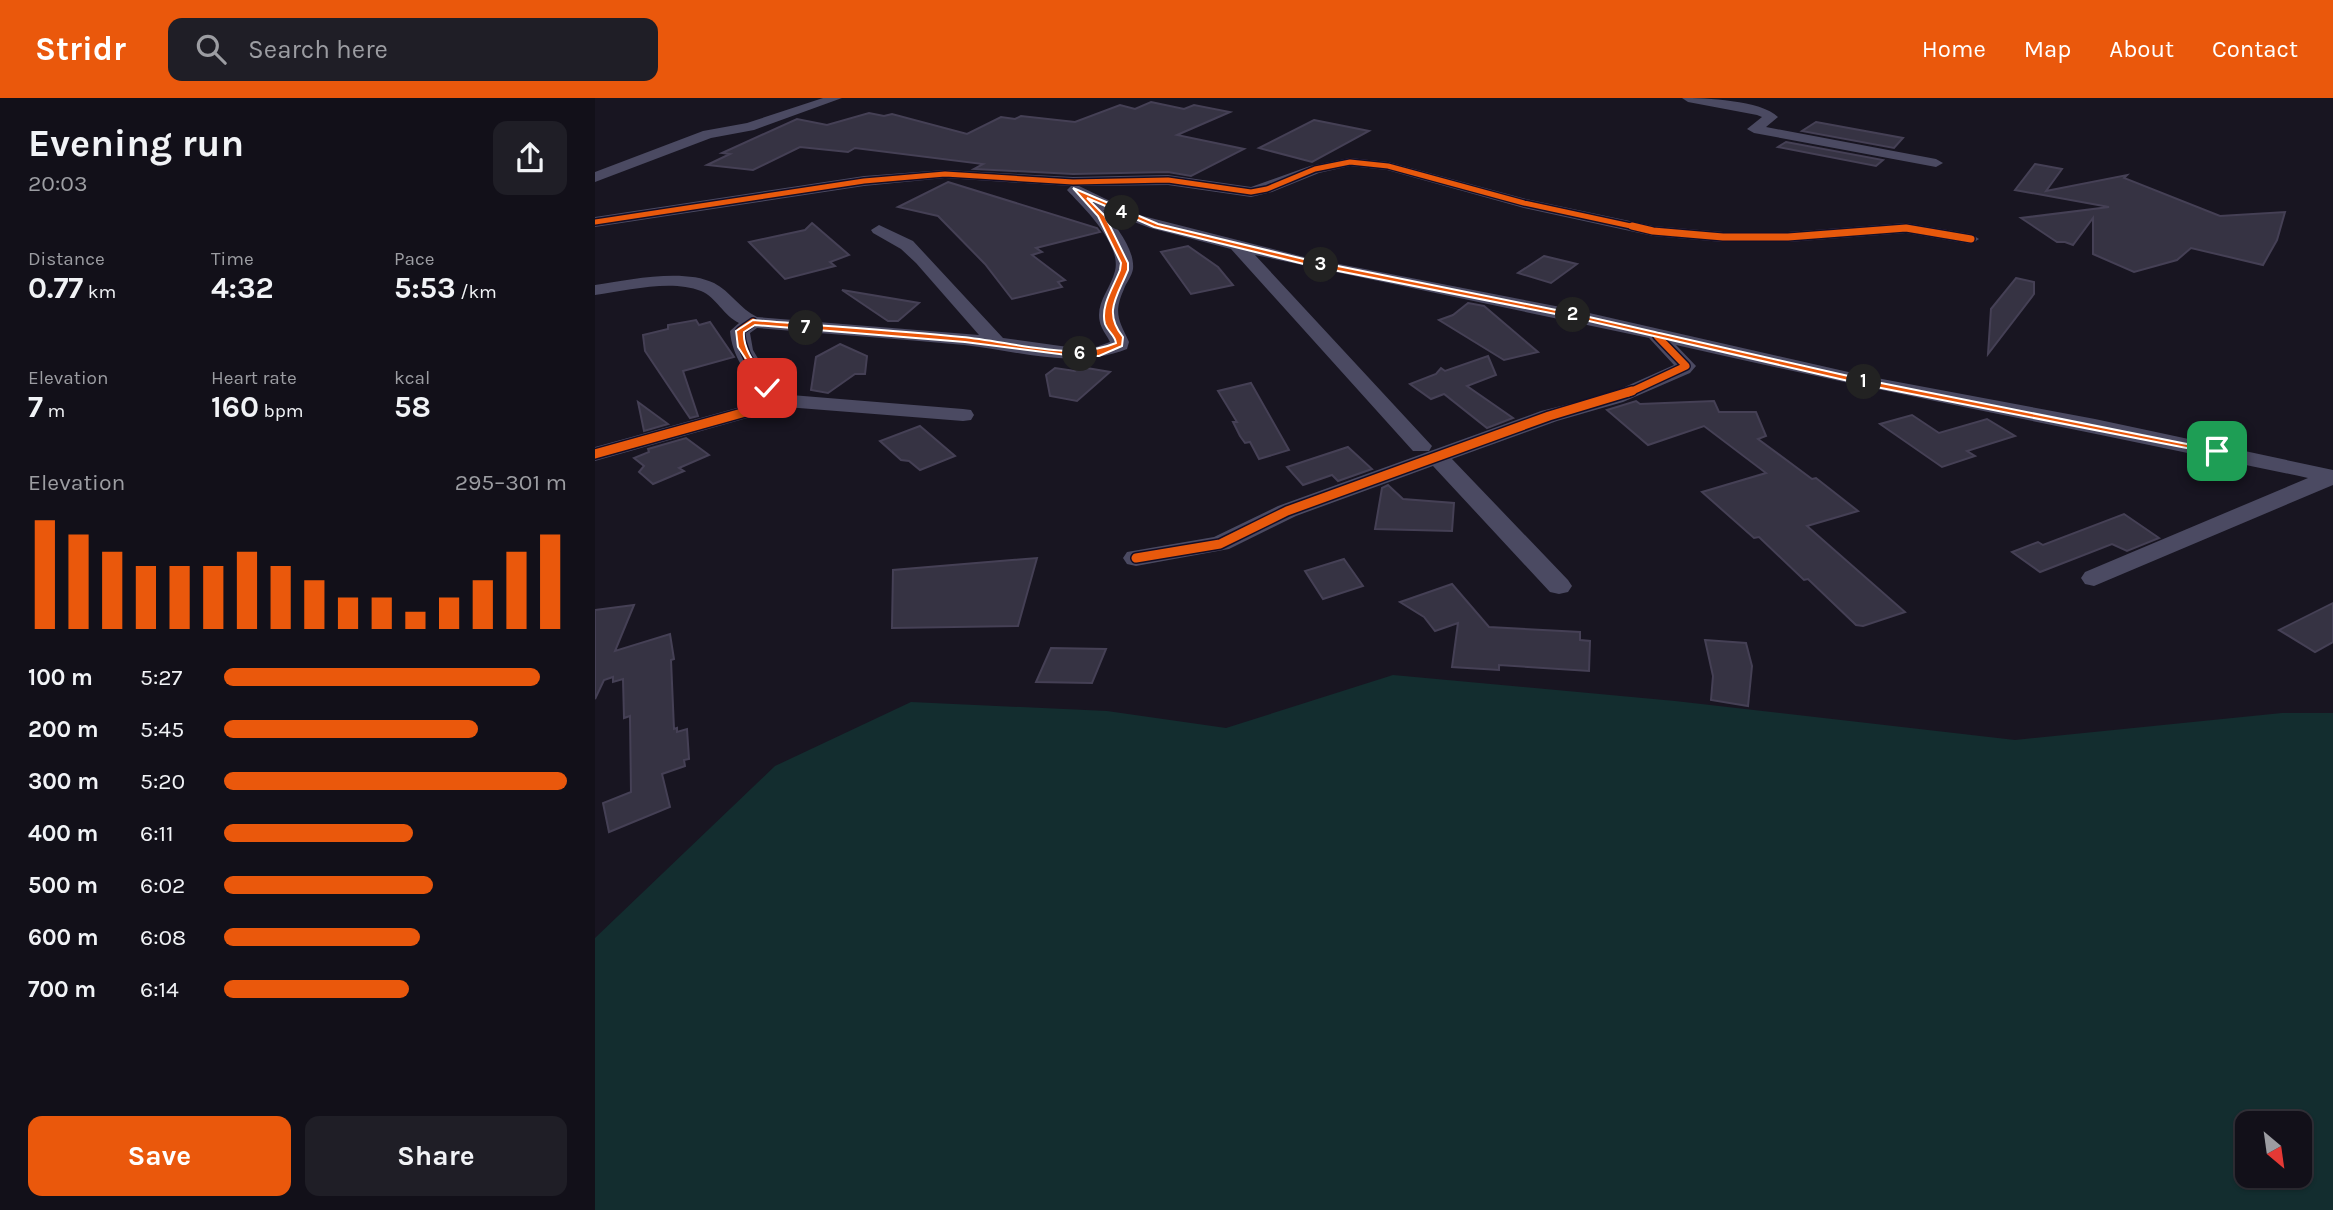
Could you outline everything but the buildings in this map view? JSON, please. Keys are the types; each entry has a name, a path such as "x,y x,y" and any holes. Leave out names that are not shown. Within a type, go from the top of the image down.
{"street":[{"path":"595,177 708,134 749,127 836,98"},
{"path":"1688,98 1761,112 1771,117 1753,129 1936,163"},
{"path":"595,222 877,180 945,174 1070,185 1168,180 1251,192 1267,189 1315,169 1350,162 1388,166 1524,203 1653,231 1723,237 1788,237 1906,228 1971,239"},
{"path":"1070,185 1133,218 1156,226 1308,262 1576,316 1866,382 2095,426 2332,477"},
{"path":"595,290 657,282 683,282 709,287 738,315 753,322 996,342 1075,354 1099,353 1120,345 1119,337 1110,326 1107,310 1124,270 1124,263 1101,216 1070,185"},
{"path":"879,230 907,245 922,259 996,342"},
{"path":"1235,243 1429,452 1559,586"},
{"path":"753,322 740,331 742,347 767,388 785,401"},
{"path":"1136,558 1220,544 1287,511 1429,452 1616,398 1683,369 1686,366 1657,336"},
{"path":"595,454 785,401 963,415"},
{"path":"2094,578 2332,477"}],"green space":[{"path":"1393,675 1675,701 2015,740 2282,713 2333,713 2333,1210 595,1210 595,938 775,766 911,702 1107,711 1226,728"}],"cycle path":[{"path":"595,222 864,181 945,174 1073,182 1168,180 1251,192 1267,189 1315,169 1350,162 1388,166 1524,203 1653,231 1723,237 1788,237 1906,228 1971,239"},
{"path":"595,454 785,401 770,388 748,360 740,331 753,322"},
{"path":"1136,558 1220,544 1287,511 1549,416 1616,398 1683,369 1686,366 1657,336"}],"route":[{"path":"767,388 739,338 740,331 753,322 965,339 1075,354 1099,353 1120,345 1119,337 1110,326 1107,310 1124,270 1124,263 1111,231 1101,216 1075,190 1156,226 1216,238 1308,262 1471,297 1549,310 1866,382 2217,451"}]}
